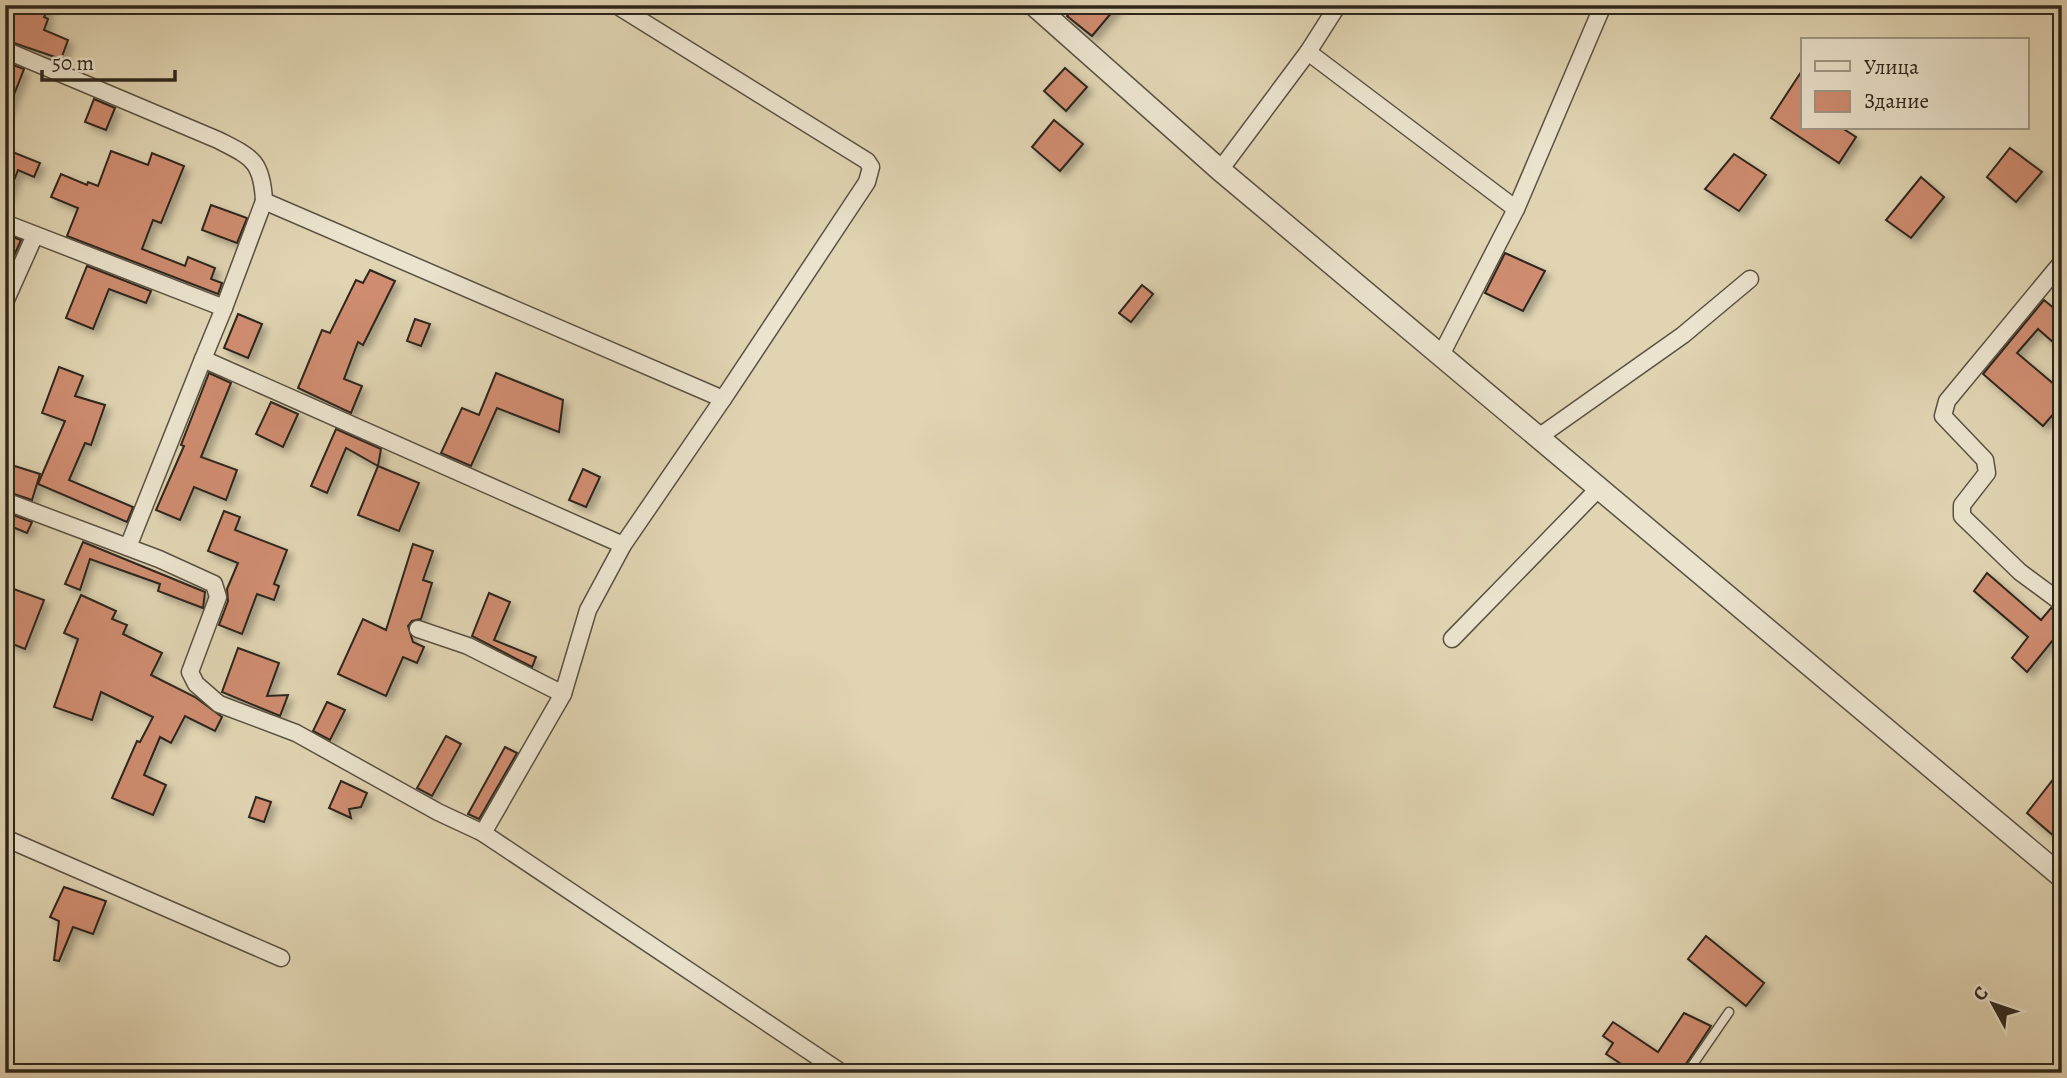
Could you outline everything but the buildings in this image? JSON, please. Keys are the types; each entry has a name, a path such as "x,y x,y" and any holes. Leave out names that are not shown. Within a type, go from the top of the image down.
{"street":[{"path":"483,833 563,694 588,610 624,545 817,261 867,183 871,167 867,161 616,5"},
{"path":"1034,5 1220,170 2062,877"},
{"path":"1220,170 1308,52 1338,5"},
{"path":"1441,355 1516,209 1603,5"},
{"path":"5,50 218,140 251,157 258,166 264,201 225,308 128,547"},
{"path":"1308,52 1516,209"},
{"path":"264,201 723,399"},
{"path":"5,223 225,308"},
{"path":"5,302 35,235"},
{"path":"2062,262 1947,401 1943,416 1985,460 1987,472 1962,505 1962,516 2020,572 2062,603"},
{"path":"1540,436 1683,334 1750,279"},
{"path":"203,359 624,545"},
{"path":"1452,639 1600,488"},
{"path":"5,501 128,547 214,584 218,590 190,672 195,684 219,704 296,733 438,812 483,833 842,1073"},
{"path":"418,629 468,646 563,694"},
{"path":"5,838 281,958"}],"lane":[{"path":"1687,1073 1728,1012"}]}
